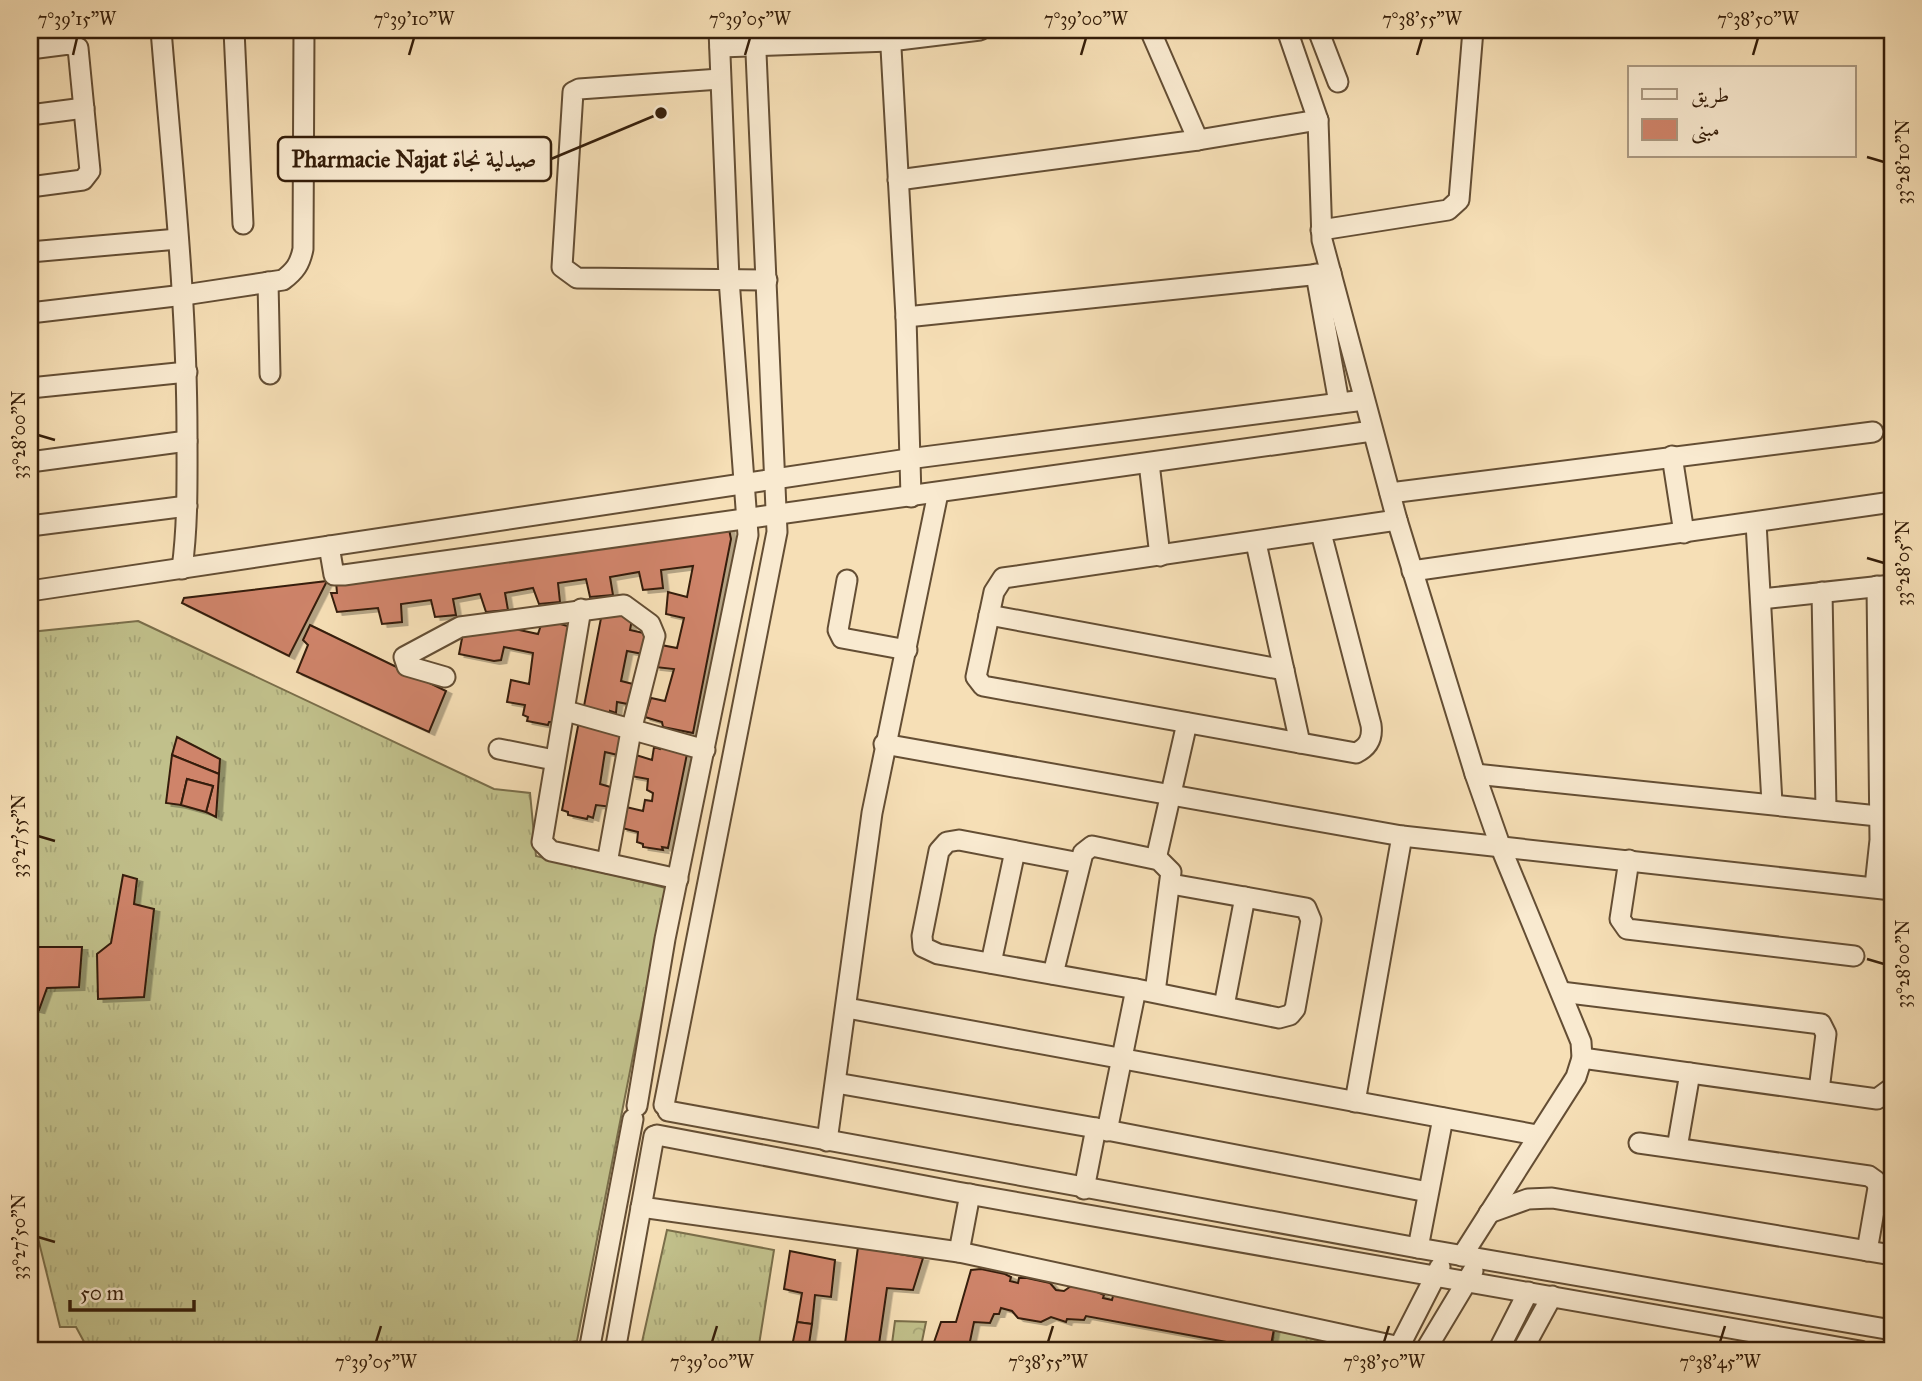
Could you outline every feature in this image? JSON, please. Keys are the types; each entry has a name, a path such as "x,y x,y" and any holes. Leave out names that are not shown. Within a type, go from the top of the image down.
{"street":[{"path":"161,30 184,295 187,506 182,569"},
{"path":"233,30 243,224"},
{"path":"30,313 268,282 283,279 293,272 301,262 303,249 304,30"},
{"path":"589,1351 665,939 747,543 729,279 720,38 890,35 980,30"},
{"path":"1150,30 1198,140"},
{"path":"1287,30 1318,120 1323,273 1339,403"},
{"path":"1318,30 1338,82"},
{"path":"1321,230 1448,210 1459,200 1473,30"},
{"path":"890,35 906,317 911,497"},
{"path":"615,1351 655,1135 666,1128 666,1108 696,944 775,542 776,480 756,38"},
{"path":"30,49 76,46 89,175 83,180 30,187"},
{"path":"720,79 579,89 573,92 561,260 563,270 577,278 767,280"},
{"path":"30,115 84,108"},
{"path":"898,180 1198,140 1318,120"},
{"path":"30,252 178,239"},
{"path":"906,317 1323,273"},
{"path":"641,1207 960,1252 1401,1350 1435,1276 1463,1256 1576,1077 1582,1058 1581,1042 1501,848 1475,774 1412,571 1364,400 1323,273"},
{"path":"268,282 270,374"},
{"path":"30,388 187,372"},
{"path":"30,591 908,459 1364,400"},
{"path":"329,546 334,575 344,575 1372,431"},
{"path":"1390,493 1873,432"},
{"path":"30,462 187,442"},
{"path":"1672,456 1684,533"},
{"path":"1149,463 1160,556"},
{"path":"827,1140 870,826 884,744 938,493"},
{"path":"1412,571 1892,502"},
{"path":"30,526 187,506"},
{"path":"1321,533 1372,732 1368,745 1356,753 983,686 975,673 996,586 1003,579 1256,544 1397,520"},
{"path":"1756,523 1772,803"},
{"path":"1256,544 1300,743"},
{"path":"847,580 838,630 842,638 906,650"},
{"path":"884,744 1402,836 1884,888 1878,816 1885,585 1761,599"},
{"path":"1822,592 1826,809"},
{"path":"445,677 407,666 404,657 460,627 581,609 624,606 650,624 655,636 631,731 607,863"},
{"path":"581,609 542,842 551,851 678,879"},
{"path":"989,615 1284,670"},
{"path":"566,711 631,731 706,742 736,740"},
{"path":"1156,859 1187,723"},
{"path":"499,749 554,760"},
{"path":"1475,774 1878,816"},
{"path":"1355,1102 1402,836"},
{"path":"1080,863 952,840 942,846 935,869 922,936 923,947 932,953 1145,990 1283,1018 1290,1015 1294,1009 1310,924 1309,912 1303,907 1171,884"},
{"path":"1053,974 1083,853 1092,846 1156,859 1168,867 1171,884 1145,990 1121,1059 1084,1189"},
{"path":"991,963 1015,851"},
{"path":"1629,860 1620,919 1627,929 1854,956"},
{"path":"1224,1006 1245,897"},
{"path":"665,939 696,944"},
{"path":"1561,992 1821,1024 1826,1034 1819,1090"},
{"path":"847,1008 1537,1135"},
{"path":"1582,1058 1877,1099 1892,1089"},
{"path":"1677,1148 1690,1073"},
{"path":"836,1083 1428,1192"},
{"path":"635,1113 647,1100 666,1108 1084,1189 1883,1328 1871,1351"},
{"path":"635,1113 642,1133 1860,1351"},
{"path":"1418,1248 1443,1118"},
{"path":"1639,1143 1873,1178 1878,1188 1867,1251"},
{"path":"962,1166 954,1178 971,1194"},
{"path":"971,1194 993,1185 990,1171"},
{"path":"960,1252 971,1194"},
{"path":"1489,1213 1528,1199 1552,1198 1892,1255"},
{"path":"1425,1351 1466,1281 1463,1256"},
{"path":"1498,1351 1528,1292"},
{"path":"1522,1351 1552,1296"}],"green space":[{"path":"138,621 494,789 530,793 536,856 666,888 577,1341 520,1351 89,1351 76,1327 60,1327 30,1206 30,632"},
{"path":"667,1230 774,1250 758,1351 640,1351"},
{"path":"895,1321 926,1322 920,1351 891,1351"},
{"path":"1274,1329 1364,1351 1272,1351"}],"building":[{"path":"729,529 731,539 693,733 663,727 662,722 645,717 651,698 665,701 674,669 655,667 661,645 677,648 684,618 666,614 668,592 687,597 693,566 661,570 663,588 643,590 639,572 610,577 613,595 590,597 586,579 558,583 560,602 539,604 533,588 505,593 508,610 486,612 480,594 453,599 456,615 435,617 431,600 401,604 402,622 382,624 378,608 337,612 331,593 337,593 336,581"},
{"path":"327,581 289,656 182,603 184,598"},
{"path":"602,613 627,614 632,619 630,630 648,634 643,654 627,651 621,681 637,685 633,705 617,702 616,713 610,711 610,715 584,706"},
{"path":"546,620 571,627 552,722 548,725 527,721 528,717 523,715 525,705 507,702 511,680 529,684 533,653 504,647 501,660 494,661 459,654 463,633 501,626 538,634 542,622"},
{"path":"310,625 446,691 429,732 297,672 308,645 303,640"},
{"path":"579,721 625,736 622,756 605,752 600,784 614,788 612,807 596,805 593,818 588,816 587,819 568,815 568,812 562,810"},
{"path":"177,737 220,759 219,774 172,755"},
{"path":"661,744 687,754 668,848 662,847 663,850 643,847 643,844 637,842 638,832 622,828 626,807 643,811 645,800 652,801 653,793 647,790 648,779 631,776 636,755 652,760 654,747 660,749"},
{"path":"172,755 219,774 216,817 206,812 213,786 187,779 181,805 166,803"},
{"path":"187,779 213,786 206,812 181,805"},
{"path":"123,875 137,879 134,904 154,909 144,997 98,999 97,954 111,943"},
{"path":"30,947 82,947 79,987 47,988 39,1010 30,1008"},
{"path":"858,1247 923,1258 913,1290 887,1288 878,1351 844,1351"},
{"path":"790,1251 835,1260 831,1297 815,1295 812,1324 797,1322 802,1293 784,1289"},
{"path":"981,1269 1005,1274 1011,1277 1010,1281 1018,1283 1019,1278 1027,1278 1050,1283 1056,1290 1064,1291 1071,1286 1095,1291 1104,1295 1103,1298 1112,1300 1113,1296 1123,1295 1274,1329 1270,1350 1086,1316 1084,1320 1067,1319 1066,1322 1051,1317 1041,1322 1018,1318 1012,1311 1001,1308 990,1323 974,1322 968,1351 931,1351 941,1322 956,1322 971,1270"},
{"path":"797,1322 812,1324 808,1351 791,1351"}],"place":[{"name":"Pharmacie Najat صيدلية نجاة","path":"661,113"}]}
